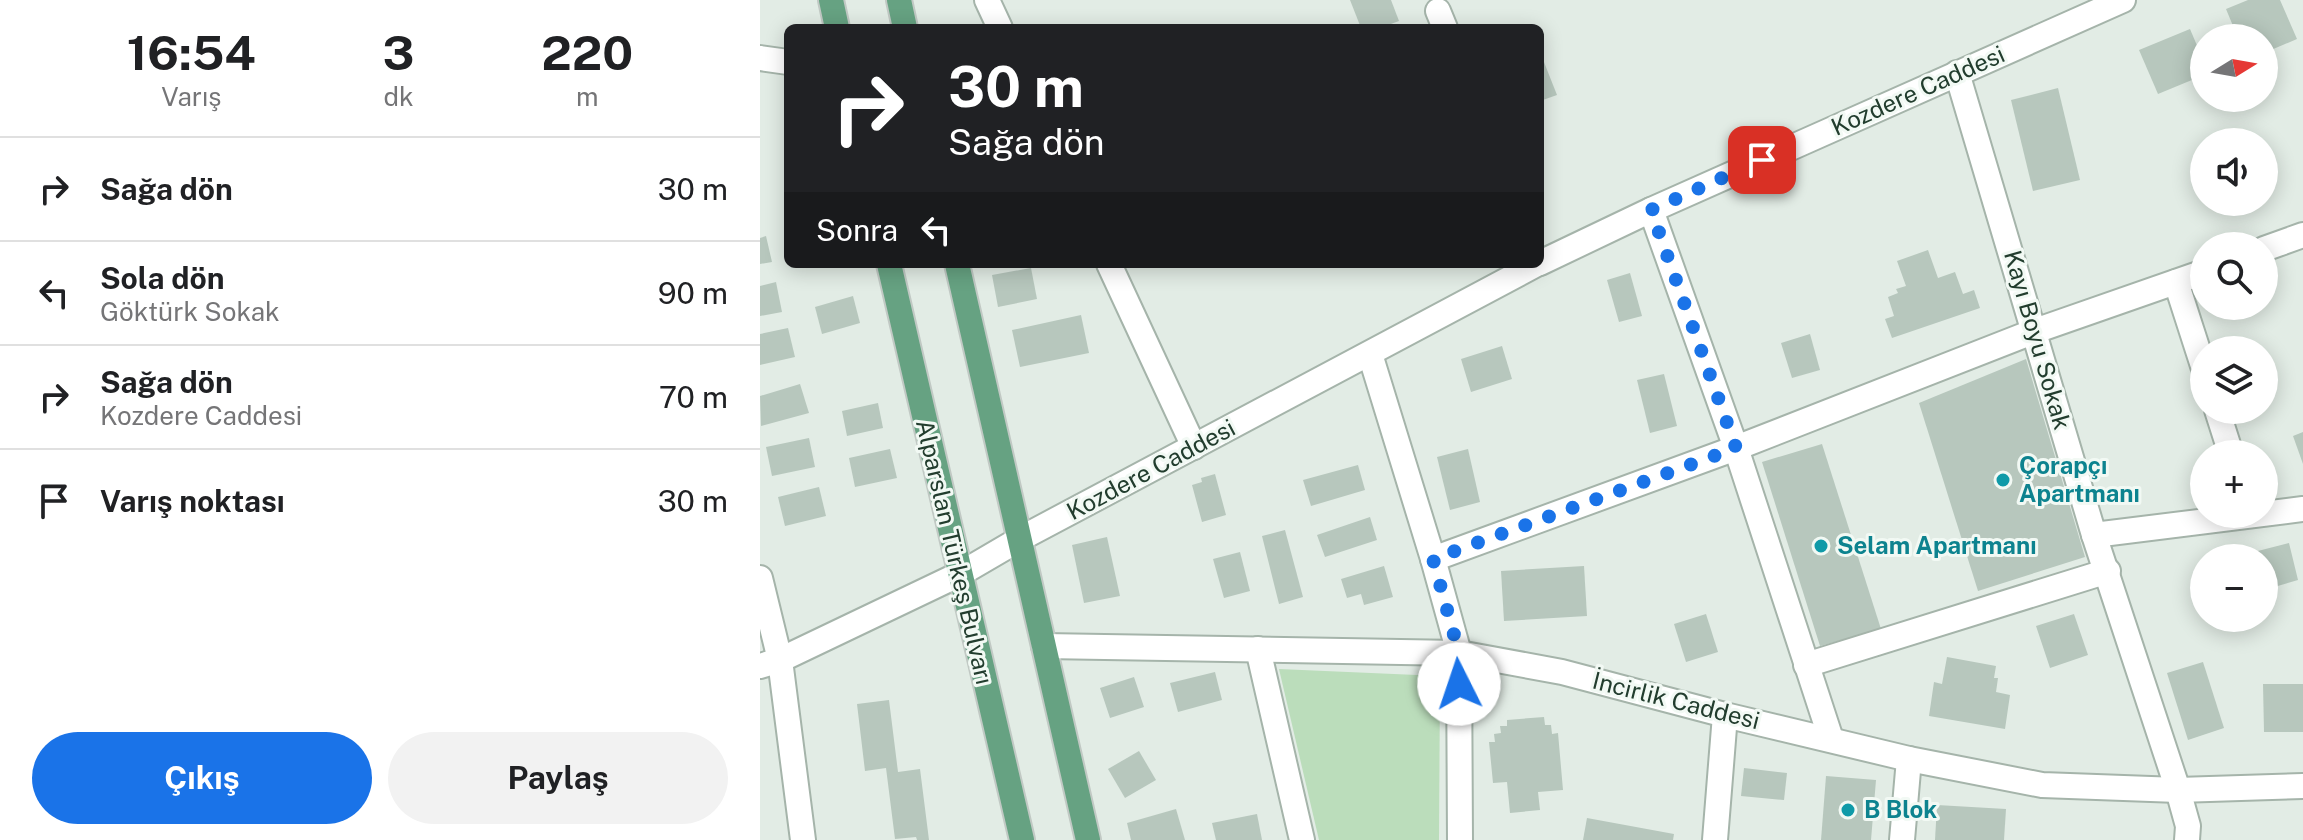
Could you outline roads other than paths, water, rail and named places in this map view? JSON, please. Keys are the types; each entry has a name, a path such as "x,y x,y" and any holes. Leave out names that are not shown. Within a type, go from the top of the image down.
{"main road":[{"path":"831,0 836,24"},
{"path":"899,0 904,24"},
{"name":"Alparslan Türkeş Bulvarı","path":"890,268 1022,840"},
{"path":"958,268 1088,840"}],"street":[{"path":"987,0 998,24"},
{"name":"Kozdere Caddesi","path":"1544,257 2123,0"},
{"path":"760,58 784,61"},
{"name":"Kayı Boyu Sokak","path":"1957,73 2094,535 2178,790 2188,826 2187,840"},
{"path":"1651,210 1736,448 1831,739"},
{"path":"2278,244 2303,235"},
{"path":"1111,268 1194,447"},
{"name":"Kozdere Caddesi","path":"770,663 960,574 1524,268"},
{"path":"1433,559 1736,448 2035,331 2190,277"},
{"path":"2176,282 2193,336"},
{"path":"1370,354 1459,653 1460,840"},
{"path":"2278,512 2303,509"},
{"path":"2094,535 2190,523"},
{"path":"1806,665 2108,571"},
{"path":"760,578 770,663 803,840"},
{"name":"İncirlik Caddesi","path":"1044,646 1459,653 1562,672 1909,759 2042,785 2178,790 2303,786"},
{"path":"1258,649 1302,840"},
{"path":"1715,840 1725,715"},
{"path":"1902,840 1909,759"}],"place":[{"name":"Çorapçı Apartmanı","path":"2003,480"},
{"name":"Selam Apartmanı","path":"1821,546"},
{"name":"B Blok","path":"1848,810"}]}
